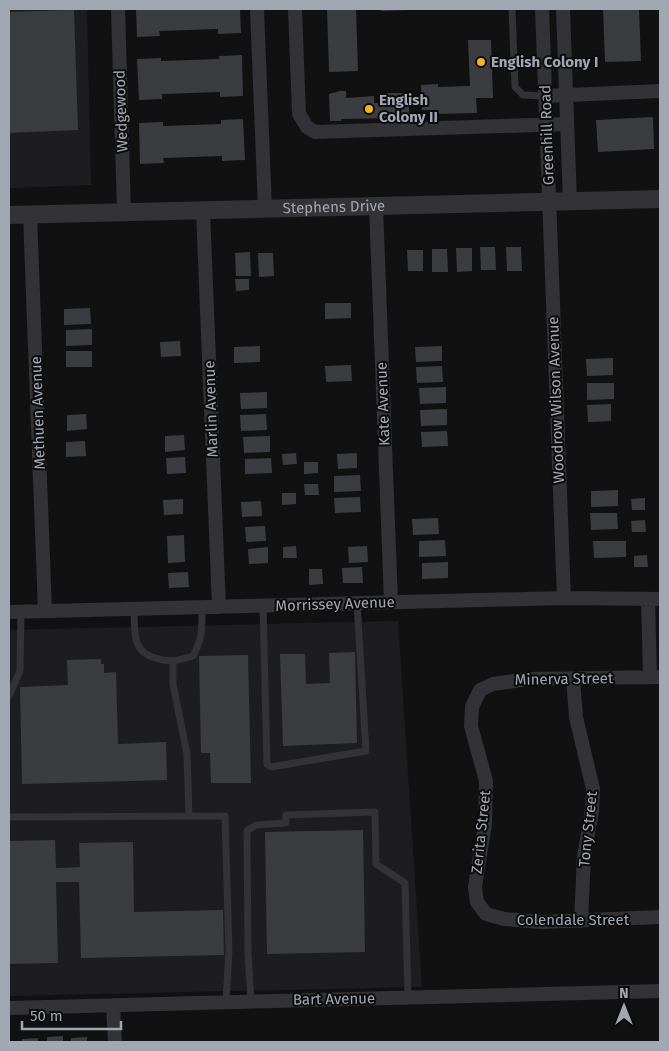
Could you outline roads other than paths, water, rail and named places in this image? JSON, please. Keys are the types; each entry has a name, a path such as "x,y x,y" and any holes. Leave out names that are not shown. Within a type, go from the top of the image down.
{"street":[{"name":"Wedgewood","path":"118,9 124,212"},
{"path":"257,9 265,209"},
{"path":"295,9 299,114 307,127 316,132 567,124"},
{"name":"Greenhill Road","path":"542,9 548,202"},
{"name":"Greenhill Road","path":"563,9 570,202"},
{"path":"546,96 660,91"},
{"name":"Stephens Drive","path":"9,215 660,199"},
{"name":"Woodrow Wilson Avenue","path":"548,202 564,598"},
{"name":"Kate Avenue","path":"376,206 391,602"},
{"name":"Marlin Avenue","path":"203,211 219,607"},
{"name":"Methuen Avenue","path":"30,215 45,611"},
{"name":"Morrissey Avenue","path":"15,612 564,598 654,599"},
{"name":"Minerva Street","path":"480,690 507,680 655,677 654,599"},
{"name":"Tony Street","path":"572,679 576,717 593,789 591,818 584,857 581,920"},
{"name":"Zerita Street","path":"480,690 472,707 471,726 486,780 487,802 475,887 477,902 486,914"},
{"name":"Colendale Street","path":"486,914 504,919 541,922 660,918"},
{"name":"Bart Avenue","path":"9,1008 251,1000 660,991"},
{"path":"113,1005 115,1042"}],"lane":[{"path":"512,9 516,87 523,95 546,96"},
{"path":"263,606 267,764 271,766 366,751 357,603"},
{"path":"134,609 135,634 140,651 147,657 173,663 193,656 201,640 202,608"},
{"path":"9,696 20,672 15,612"},
{"path":"173,663 173,684 187,754 189,816"},
{"path":"251,1000 248,953 247,831 256,825 286,823 286,815 374,812 376,864 404,883 409,977 408,997"},
{"path":"9,817 225,816 228,951 226,1001"}],"place":[{"name":"English Colony I","path":"481,62"},
{"name":"English Colony II","path":"369,109"}]}
